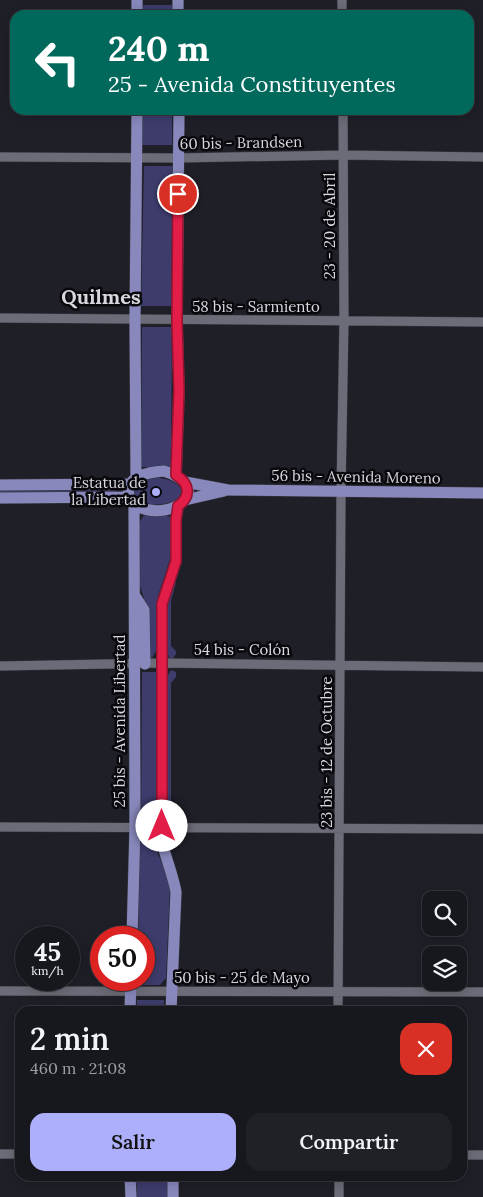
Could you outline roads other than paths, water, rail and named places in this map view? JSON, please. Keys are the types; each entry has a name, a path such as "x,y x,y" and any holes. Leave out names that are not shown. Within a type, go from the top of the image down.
{"main road":[{"path":"137,115 133,481 128,493 131,500 144,509 175,508 181,503"},
{"path":"179,115 177,321 180,478"},
{"path":"0,485 133,481 143,474 164,471 180,478 188,486 188,492 181,503 176,520 176,561 162,604 162,842 173,875 176,892 171,1006"},
{"name":"56 bis - Avenida Moreno","path":"180,478 228,490 483,493"},
{"name":"56 bis - Avenida Moreno","path":"181,503 228,490"},
{"path":"0,498 131,500"},
{"name":"25 bis - Avenida Libertad","path":"131,500 140,664 132,926"},
{"path":"130,991 130,1006"},
{"path":"130,1181 131,1197"},
{"path":"173,1181 173,1197"}],"street":[{"name":"23 - 20 de Abril","path":"341,492 344,320 343,115"},
{"name":"60 bis - Brandsen","path":"0,156 138,156 179,158 343,155 483,157"},
{"name":"58 bis - Sarmiento","path":"0,318 177,321 344,320 483,322"},
{"name":"23 bis - 12 de Octubre","path":"338,1006 341,492"},
{"name":"54 bis - Colón","path":"0,666 163,663 483,667"},
{"path":"0,827 162,826 483,829"},
{"name":"50 bis - 25 de Mayo","path":"0,991 90,988"},
{"name":"50 bis - 25 de Mayo","path":"155,989 171,991 483,992"},
{"path":"0,1154 15,1154"},
{"path":"467,1155 483,1155"},
{"path":"338,1181 339,1197"}],"place":[{"name":"Estatua de la Libertad","path":"156,492"}],"district":[{"name":"Quilmes","path":"101,297"}]}
